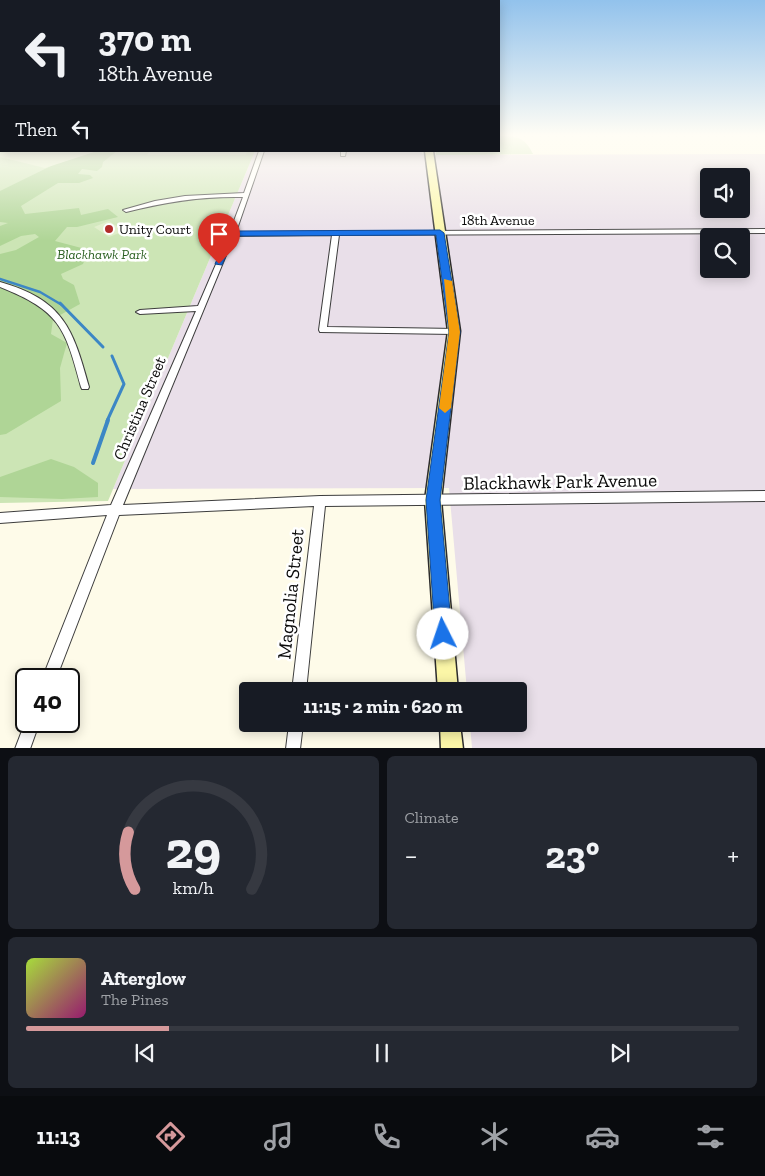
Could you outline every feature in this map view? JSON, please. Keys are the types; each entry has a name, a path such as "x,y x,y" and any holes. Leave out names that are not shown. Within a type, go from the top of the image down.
{"street":[{"name":"Christina Street","path":"53,668 115,510 232,234 255,171"},
{"path":"431,171 454,332 433,500 447,682"},
{"path":"126,210 145,204 206,195 246,195"},
{"name":"18th Avenue","path":"232,234 765,231"},
{"path":"336,233 323,330 454,332"},
{"path":"0,284 23,292 49,307 65,326 85,387"},
{"path":"140,312 201,308"},
{"name":"Blackhawk Park Avenue","path":"115,510 320,501 765,496"},
{"name":"Magnolia Street","path":"300,682 320,501"},
{"path":"0,518 115,510"},
{"path":"293,748 295,732"},
{"path":"451,732 452,748"},
{"path":"22,748 28,733"}],"shaded area":[{"path":"247,171 700,171 700,218 750,218 750,171 765,171 765,748 472,748 471,732 527,732 527,682 466,682 449,488 113,489"}],"green space":[{"name":"Blackhawk Park","path":"0,171 247,171 108,501 0,503"},
{"path":"41,171 80,171 78,174 90,175 93,178 79,183 58,183 21,206 25,214 79,208 81,215 108,209 118,217 77,227 67,227 55,241 89,250 83,264 61,274 63,279 74,285 80,304 53,319 51,334 67,343 60,368 61,401 6,434 0,435 0,254 16,250 39,237 35,234 21,236 0,246 0,226 8,223 0,222 0,191"},
{"name":"Unity Court","path":"109,221 124,231 109,237 94,227"},
{"path":"51,459 74,467 98,483 98,497 62,499 0,497 0,477"}],"waterway":[{"path":"0,279 40,292 62,305"},
{"path":"62,305 103,347"},
{"path":"107,421 124,384 112,356"},
{"path":"93,463 108,420"}],"slow traffic":[{"path":"445,408 454,332 447,281"}],"place":[{"name":"Unity Court","path":"109,229"}],"route":[{"path":"219,264 232,234 440,233 454,332 433,500 443,634"}]}
